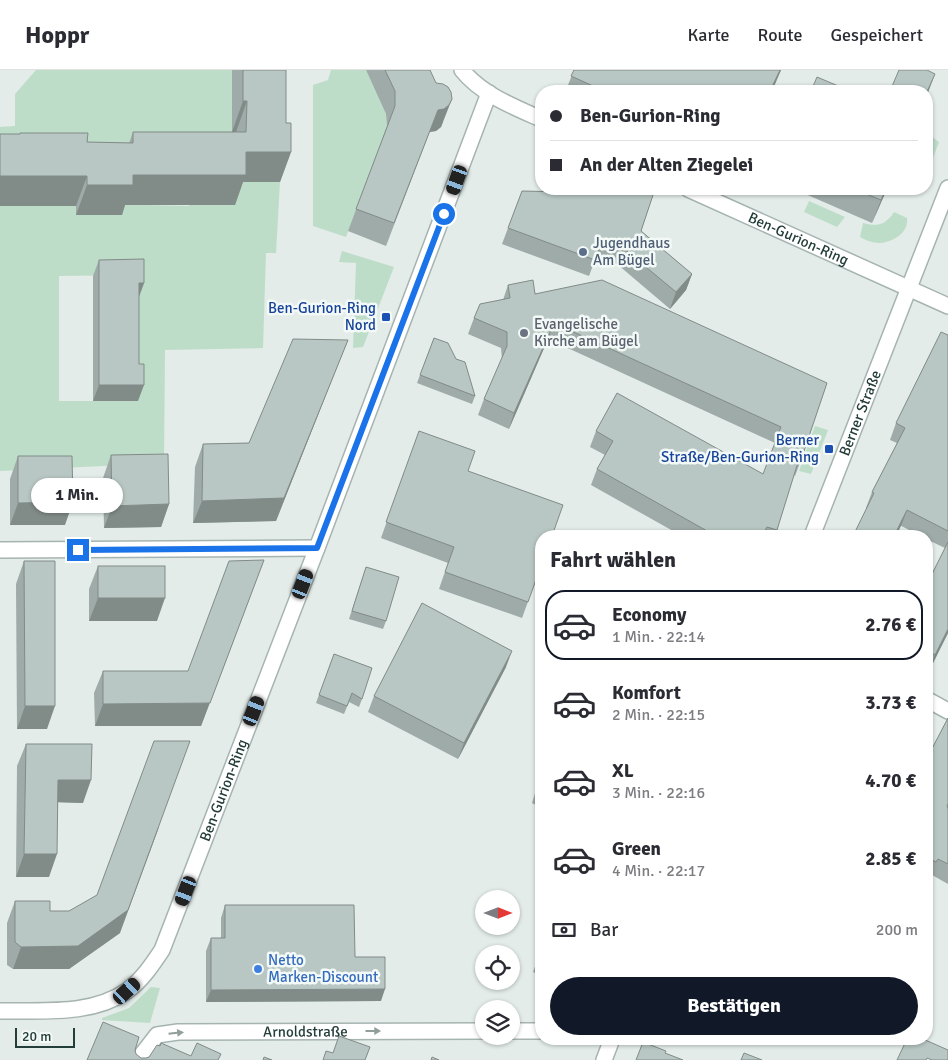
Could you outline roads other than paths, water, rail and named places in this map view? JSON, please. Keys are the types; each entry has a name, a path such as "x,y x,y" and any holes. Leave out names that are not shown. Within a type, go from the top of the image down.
{"street":[{"path":"462,70 468,78 489,93 535,116"},
{"name":"Ben-Gurion-Ring","path":"0,1011 66,1010 87,1007 106,1001 127,991 145,975 162,950 174,923 489,93"},
{"name":"Berner Straße","path":"814,530 948,188"},
{"name":"Ben-Gurion-Ring","path":"701,195 909,288"},
{"path":"909,288 948,306"},
{"path":"0,550 317,548"},
{"path":"933,703 948,711"},
{"name":"Arnoldstraße","path":"140,1060 143,1053 158,1036 178,1032 475,1031"},
{"path":"520,1031 535,1031"},
{"path":"604,1060 610,1045"}],"place":[{"name":"Jugendhaus Am Bügel","path":"583,252"},
{"name":"Ben-Gurion-Ring Nord","path":"386,317"},
{"name":"Evangelische Kirche am Bügel","path":"524,333"},
{"name":"Berner Straße/Ben-Gurion-Ring","path":"829,449"},
{"name":"Netto Marken-Discount","path":"258,969"}]}
